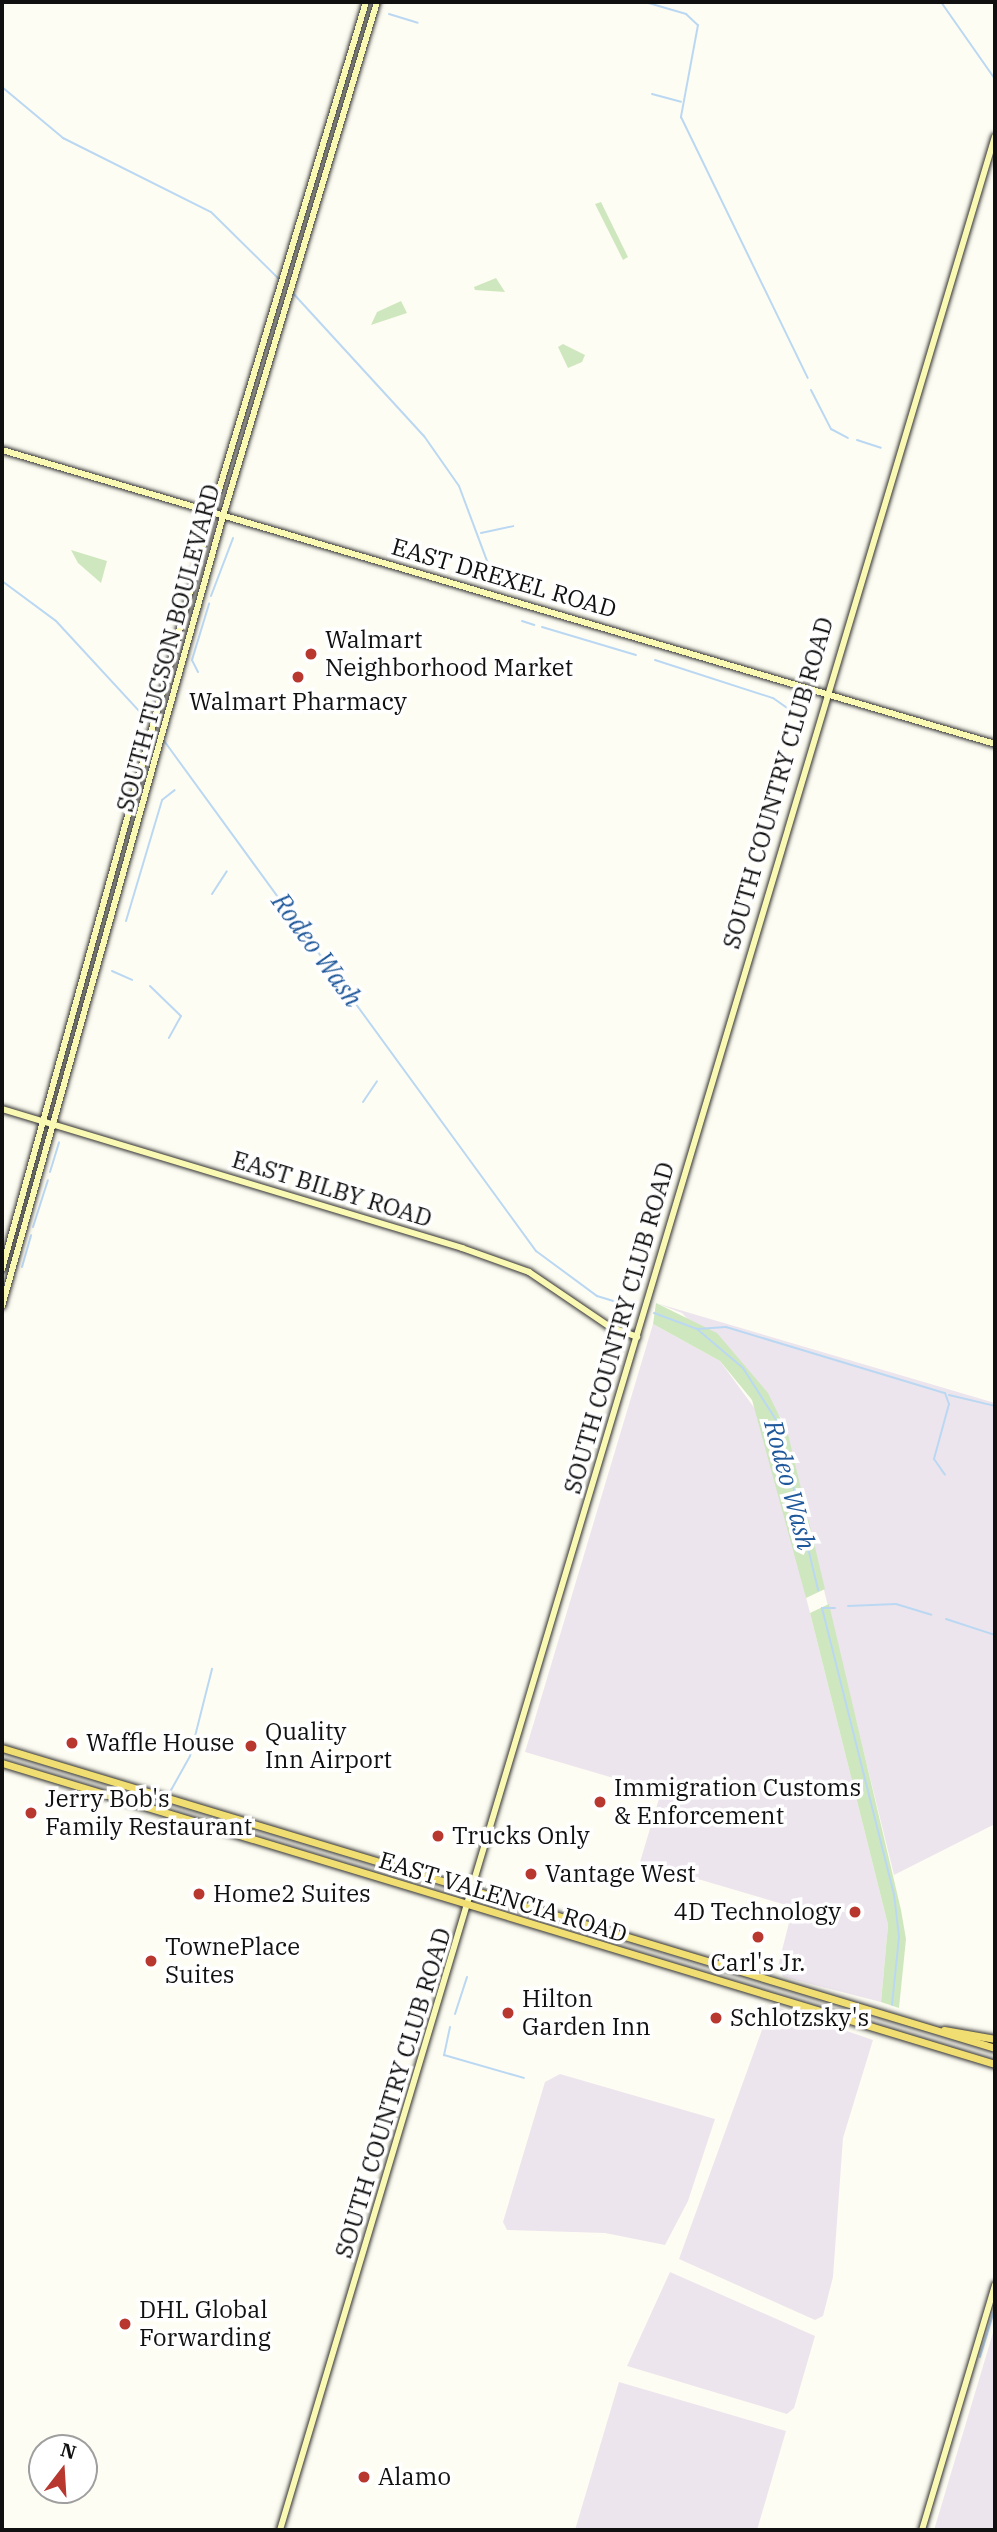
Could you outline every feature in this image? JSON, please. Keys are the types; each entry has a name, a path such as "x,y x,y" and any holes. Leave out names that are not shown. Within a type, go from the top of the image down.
{"main road":[{"name":"EAST VALENCIA ROAD","path":"2,1748 473,1893 995,2049"},
{"path":"31,1771 35,1758"},
{"name":"EAST VALENCIA ROAD","path":"2,1763 468,1907 995,2064"},
{"path":"190,1821 195,1806"},
{"path":"319,1861 324,1846"},
{"path":"760,1994 764,1981"},
{"path":"910,2024 995,2039"}],"street":[{"name":"SOUTH TUCSON BOULEVARD","path":"2,1269 212,513 366,2"},
{"name":"SOUTH TUCSON BOULEVARD","path":"2,1306 166,731 223,516 287,294 377,2"},
{"name":"SOUTH COUNTRY CLUB ROAD","path":"281,2530 473,1893 824,694 995,136"},
{"name":"EAST DREXEL ROAD","path":"2,450 995,744"},
{"name":"EAST BILBY ROAD","path":"2,1109 529,1272 610,1327 637,1337"},
{"path":"922,2530 995,2285"}],"shaded area":[{"path":"656,1303 995,1403 995,1824 894,1875 782,1419 682,1313"},
{"path":"653,1324 720,1361 761,1417 888,1925 881,2002 783,1977 778,1966 793,1907 640,1862 661,1792 525,1752"},
{"path":"771,2005 873,2040 843,2138 833,2277 823,2316 815,2320 679,2259"},
{"path":"560,2074 715,2119 688,2201 665,2245 605,2233 507,2230 503,2222 545,2082"},
{"path":"670,2272 815,2336 794,2408 787,2414 627,2366"},
{"path":"995,2326 995,2530 934,2530"},
{"path":"619,2382 786,2431 757,2530 575,2530"}],"green space":[{"path":"601,202 628,257 623,260 595,204"},
{"path":"496,278 505,292 475,290 474,287"},
{"path":"401,301 407,313 371,325 377,312"},
{"path":"563,344 585,355 582,362 568,368 558,347"},
{"path":"71,550 107,561 101,583 78,563"},
{"path":"656,1303 717,1333 768,1393 788,1434 825,1589 806,1598 752,1400 720,1361 653,1324"},
{"path":"829,1604 901,1910 906,1939 899,2008 881,2002 888,1925 810,1613"}],"waterway":[{"path":"645,2 686,14 698,25 681,117 808,378"},
{"path":"941,2 995,79"},
{"path":"389,14 418,23"},
{"path":"2,87 63,138 211,212 280,280"},
{"path":"652,94 681,102"},
{"path":"291,291 424,436 459,486 496,585"},
{"path":"811,390 831,429 848,438"},
{"path":"857,440 881,448"},
{"path":"481,533 513,526"},
{"path":"211,596 233,538"},
{"name":"Rodeo Wash","path":"2,581 56,621 150,723"},
{"path":"198,672 192,660 209,604"},
{"path":"522,621 534,625"},
{"path":"542,627 636,655"},
{"path":"655,660 773,698 796,714"},
{"path":"206,694 210,703"},
{"name":"Rodeo Wash","path":"162,738 536,1251 597,1296 636,1308"},
{"path":"126,921 162,800 175,790"},
{"path":"212,894 227,871"},
{"path":"112,971 132,980"},
{"path":"150,986 181,1016 169,1038"},
{"path":"363,1102 377,1081"},
{"path":"50,1172 59,1142"},
{"path":"33,1227 48,1180"},
{"path":"22,1267 31,1235"},
{"name":"Rodeo Wash","path":"654,1313 697,1329 743,1368 778,1423 818,1590"},
{"path":"697,1329 726,1327 945,1393 949,1404 934,1459 945,1475"},
{"path":"949,1395 995,1406"},
{"name":"Rodeo Wash","path":"848,1606 896,1604 931,1615"},
{"path":"835,1608 822,1608 894,1894 899,1937 892,2005"},
{"name":"Rodeo Wash","path":"946,1619 995,1635"},
{"path":"170,1792 190,1756 212,1669"},
{"path":"455,2014 467,1977"},
{"path":"450,2027 444,2055 524,2078"},
{"path":"980,2357 995,2308"}],"place":[{"name":"Walmart Neighborhood Market","path":"311,654"},
{"name":"Walmart Pharmacy","path":"298,677"},
{"name":"Waffle House","path":"72,1743"},
{"name":"Quality Inn Airport","path":"251,1746"},
{"name":"Immigration Customs & Enforcement","path":"600,1802"},
{"name":"Jerry Bob's Family Restaurant","path":"31,1813"},
{"name":"Trucks Only","path":"438,1836"},
{"name":"Vantage West","path":"531,1874"},
{"name":"Home2 Suites","path":"199,1894"},
{"name":"4D Technology","path":"855,1912"},
{"name":"Carl's Jr.","path":"758,1937"},
{"name":"TownePlace Suites","path":"151,1961"},
{"name":"Hilton Garden Inn","path":"508,2013"},
{"name":"Schlotzsky's","path":"716,2018"},
{"name":"DHL Global Forwarding","path":"125,2324"},
{"name":"Alamo","path":"364,2477"}]}
